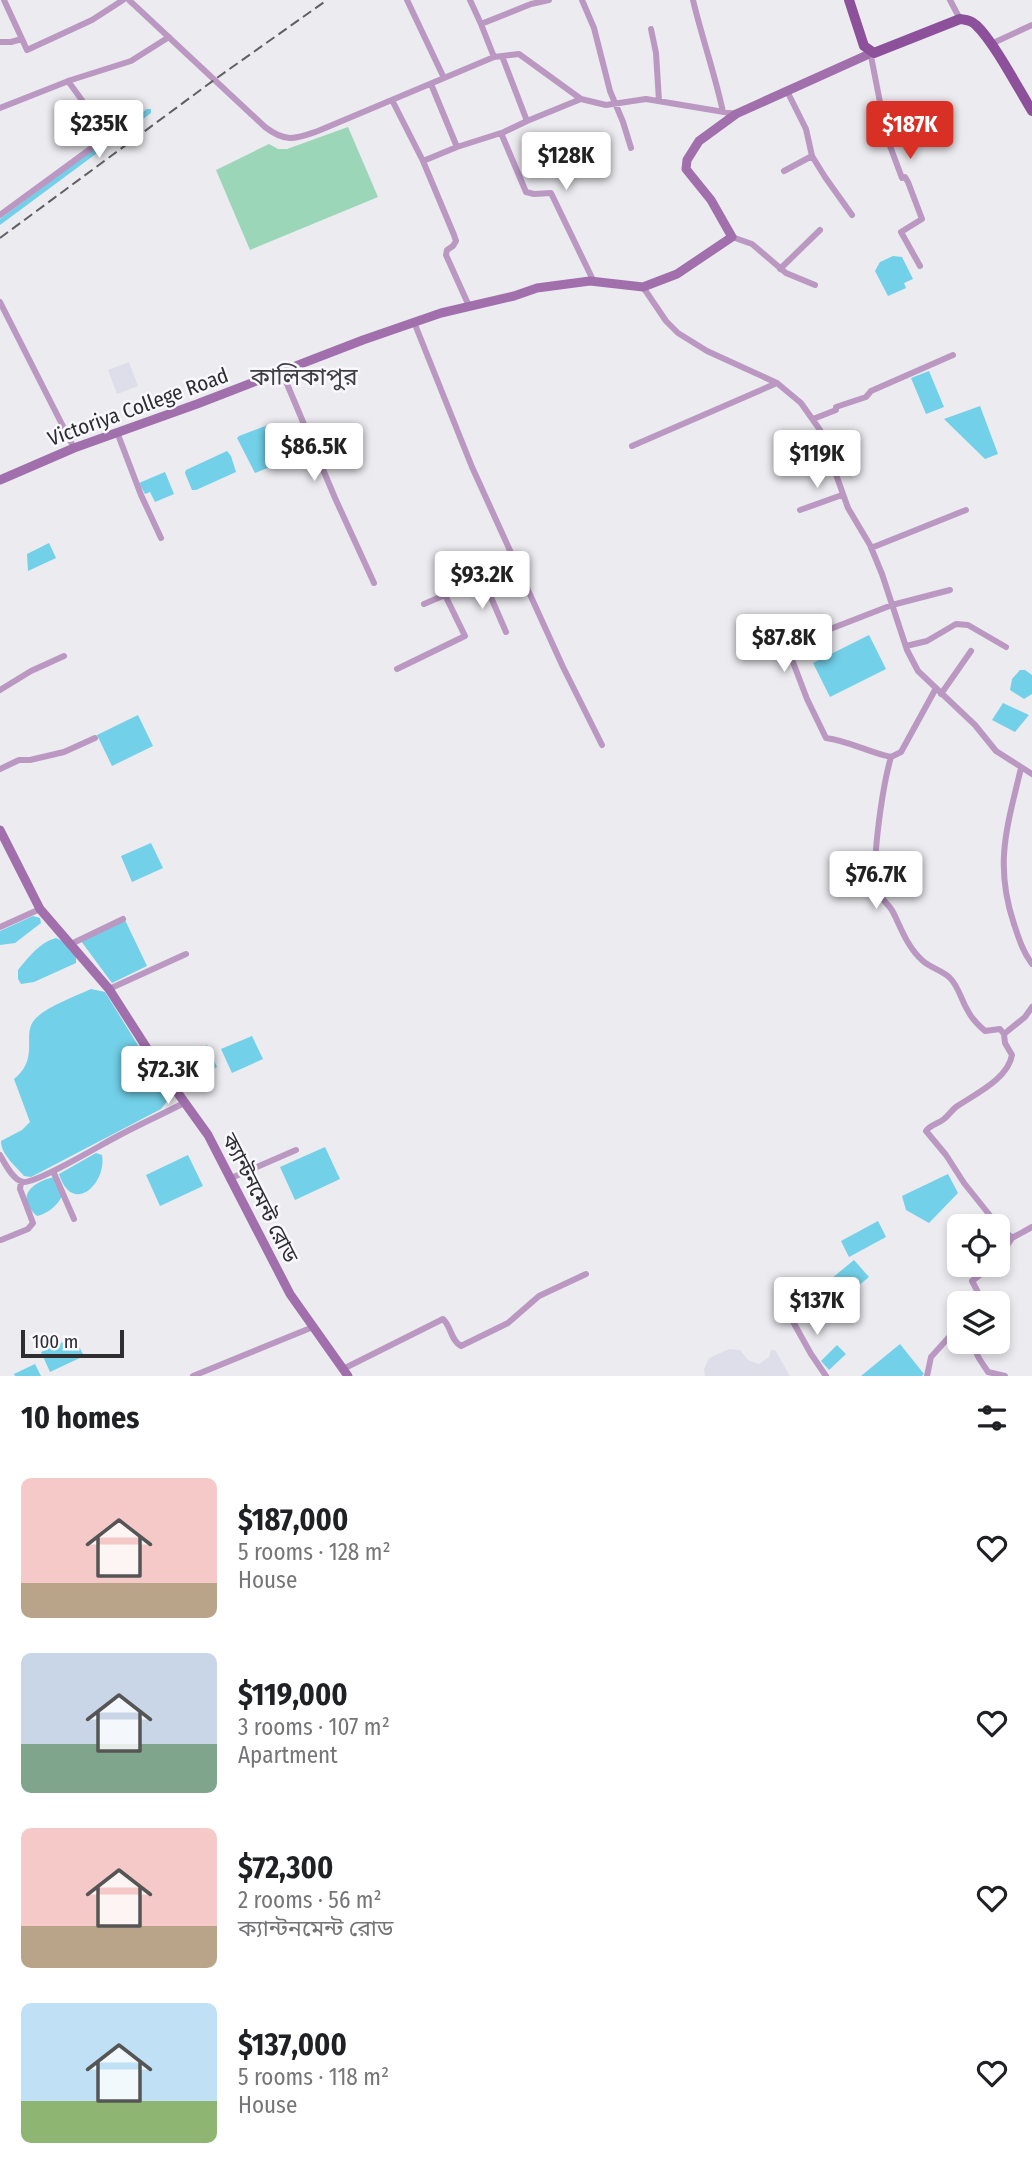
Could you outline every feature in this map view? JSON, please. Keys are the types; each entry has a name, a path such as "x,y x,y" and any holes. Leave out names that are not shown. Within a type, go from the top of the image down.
{"main road":[{"path":"849,0 864,46 870,51 878,52 960,19 970,21 991,44 1032,111"}],"street":[{"path":"4,0 27,50 92,20 123,0"},
{"path":"130,0 265,127 287,139 310,134 498,57 519,54 580,99 606,105 646,99 736,114"},
{"path":"407,0 444,78"},
{"path":"470,0 527,121"},
{"path":"481,24 529,2 549,0"},
{"path":"582,0 594,28 610,91 631,148"},
{"path":"693,0 723,111"},
{"path":"950,0 960,19"},
{"path":"991,44 1032,24"},
{"path":"651,29 656,53 659,101"},
{"path":"0,108 68,81 131,61 169,37"},
{"path":"0,42 22,39"},
{"path":"815,285 780,269 751,244 732,237 711,200 689,174 686,164 699,141 736,114 867,55 870,51"},
{"path":"870,51 887,138 922,219 901,232 920,266"},
{"path":"0,215 108,136 68,81"},
{"path":"431,84 457,147"},
{"path":"787,91 806,129 812,156 852,215"},
{"path":"423,161 501,133 580,99"},
{"path":"392,100 423,161 454,235 455,245 447,250 446,255 469,306"},
{"path":"501,133 526,192 551,193 594,282"},
{"path":"784,171 812,156"},
{"path":"780,269 820,230"},
{"name":"Victoriya College Road","path":"0,480 74,448 414,322 537,288 594,282 643,287 677,274 732,237"},
{"path":"643,287 666,321 678,333 707,351 777,383 801,403 820,430 842,495 871,548 905,646 918,671 975,725 996,751 1032,774"},
{"path":"0,302 74,448"},
{"path":"414,322 472,467 602,746"},
{"path":"813,419 953,355"},
{"path":"282,372 374,583"},
{"path":"632,446 777,383"},
{"path":"117,432 161,538"},
{"path":"800,510 842,495"},
{"path":"871,548 966,510"},
{"path":"424,604 517,565"},
{"path":"483,579 506,632"},
{"path":"950,590 892,605 825,631 788,649 807,699 826,738 847,741 891,757 901,752 938,692 971,651"},
{"path":"397,669 465,636 445,595"},
{"path":"905,646 927,641 956,624 968,625 1006,647"},
{"path":"0,690 31,671 64,656"},
{"path":"0,769 19,760 64,752 95,738"},
{"path":"891,757 884,784 876,853 876,885 879,895 891,906 906,940 922,960 949,977 975,1022 985,1031 1000,1029 1012,1055 1006,1070 926,1131 996,1223 1012,1238"},
{"path":"1021,768 1002,864 1004,892 1019,940 1032,964"},
{"name":"ক্যান্টনমেন্ট রোড","path":"0,830 40,909 109,989 208,1136 290,1294 346,1372"},
{"path":"0,927 40,909"},
{"path":"71,944 123,919"},
{"path":"109,989 186,954"},
{"path":"1004,1034 1025,1017 1032,1007"},
{"path":"0,1155 21,1182 27,1182 184,1103"},
{"path":"229,1179 296,1150"},
{"path":"53,1171 74,1219"},
{"path":"1,1240 25,1231 33,1223 20,1189 21,1182"},
{"path":"1010,1241 1032,1227"},
{"path":"346,1372 443,1319 457,1344 461,1346 508,1323 539,1296 586,1274"},
{"path":"977,1277 972,1281 977,1291"},
{"path":"787,1311 826,1376"},
{"path":"193,1376 313,1327"},
{"path":"927,1376 931,1357 947,1339"},
{"path":"977,1354 988,1372 1005,1376"}],"shaded area":[{"path":"129,362 138,386 117,394 108,370"},
{"path":"729,1349 740,1350 748,1360 759,1364 769,1357 771,1350 775,1350 790,1376 705,1376 704,1369 709,1358"}],"green space":[{"path":"348,127 378,197 250,250 216,170 269,144 278,149 287,149"}],"water":[{"path":"147,109 151,109 151,113 0,225 0,219"},
{"path":"893,256 902,257 913,279 904,283 906,288 888,296 875,271 880,262"},
{"path":"929,371 944,407 926,414 911,378"},
{"path":"980,406 998,454 985,459 944,419"},
{"path":"268,425 273,429 285,461 255,473 237,438"},
{"path":"227,451 236,472 192,490 186,470"},
{"path":"165,472 174,494 155,502 150,492 145,494 139,483"},
{"path":"49,543 56,558 28,571 27,554"},
{"path":"869,635 886,669 830,697 813,663"},
{"path":"1020,670 1032,675 1032,694 1024,699 1010,690 1012,679"},
{"path":"1003,703 1029,715 1015,732 992,720"},
{"path":"138,715 153,746 112,766 97,735"},
{"path":"151,843 163,868 132,882 121,856"},
{"path":"33,916 40,918 41,923 15,943 0,945 0,931"},
{"path":"125,920 147,966 112,983 81,941"},
{"path":"56,938 64,942 76,956 76,963 34,982 21,984 18,970 40,947"},
{"path":"91,989 105,992 168,1092 169,1099 161,1109 31,1177 24,1176 6,1156 1,1141 22,1130 30,1122 14,1079 27,1062 32,1024 48,1009"},
{"path":"252,1036 263,1059 232,1073 221,1049"},
{"path":"207,1045 217,1067 174,1087 164,1065"},
{"path":"325,1147 340,1179 295,1200 280,1167"},
{"path":"96,1153 102,1155 102,1166 94,1185 80,1194 72,1193 59,1174"},
{"path":"188,1155 203,1186 160,1206 146,1175"},
{"path":"948,1174 958,1193 929,1223 906,1210 902,1196"},
{"path":"54,1177 62,1196 52,1209 37,1216 27,1202 29,1191 39,1182"},
{"path":"878,1221 886,1237 849,1257 841,1241"},
{"path":"854,1260 869,1277 819,1318 804,1301"},
{"path":"74,1337 84,1356 50,1372 41,1352"},
{"path":"900,1344 924,1374 922,1376 861,1376"},
{"path":"837,1345 846,1354 829,1370 821,1361"},
{"path":"35,1364 41,1376 15,1376 14,1374"}],"railway":[{"path":"0,238 327,0"}],"district":[{"name":"কালিকাপুর","path":"304,377"}]}
